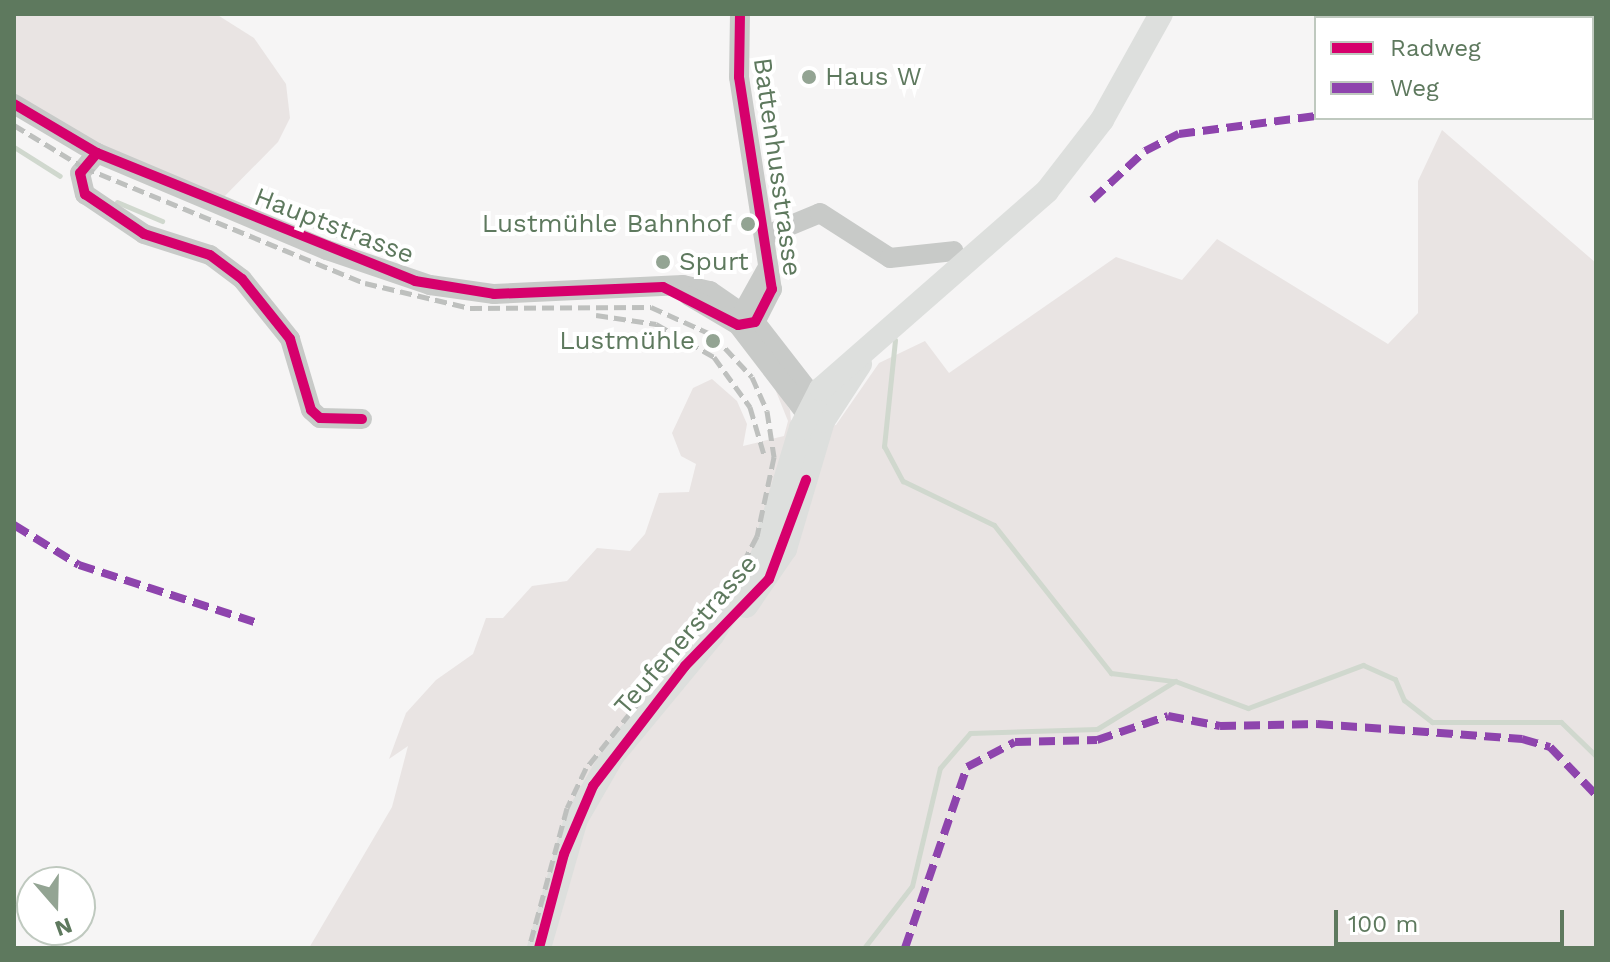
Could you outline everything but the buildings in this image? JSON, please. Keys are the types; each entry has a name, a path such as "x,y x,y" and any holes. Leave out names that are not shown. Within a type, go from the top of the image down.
{"main road":[{"name":"Teufenerstrasse","path":"539,948 564,854 593,786 713,634 776,566 816,410 874,341 1047,191 1102,120 1161,14"}],"street":[{"name":"Battenhusstrasse","path":"740,14 739,77 767,235 771,297 745,318"},
{"name":"Hauptstrasse","path":"14,104 97,153 327,250 430,285 494,294 692,285 745,318"},
{"path":"97,153 80,173 85,194 144,234 210,255 242,279 290,339 311,410 320,418 362,419"},
{"path":"767,235 820,213 890,258 954,251"},
{"path":"745,318 816,410"}],"shaded area":[{"path":"14,14 216,14 254,38 286,84 290,118 278,142 217,204 14,104"},
{"path":"1442,130 1596,263 1596,948 309,948 392,807 408,746 389,759 406,713 436,680 473,654 486,618 503,618 532,586 567,581 597,548 630,551 645,534 659,493 689,492 696,464 681,456 672,433 693,388 712,379 737,401 747,424 743,446 784,436 788,421 771,379 790,410 792,434 836,425 879,363 925,341 949,373 1116,257 1182,280 1217,239 1388,344 1418,313 1418,181"}],"waterway":[{"path":"14,147 60,176"},
{"path":"117,202 162,221"},
{"path":"275,210 372,249"},
{"path":"895,340 884,446 903,481 994,525 1111,673 1173,681"},
{"path":"864,948 912,886 940,768 970,733 1097,729 1175,681 1248,708 1363,665 1395,679 1404,700 1432,722 1561,722 1596,756"}],"railway":[{"path":"14,125 83,167 365,283 470,308 651,307 713,335 752,377 767,411 774,457 757,536 731,586 586,768 567,808 529,948"},
{"path":"596,315 656,324 714,357 750,407 765,458"}],"marked path":[{"path":"1092,200 1145,151 1179,134 1314,116"},
{"path":"14,525 79,565 261,624"},
{"path":"905,948 967,767 1015,742 1097,740 1168,716 1220,726 1317,724 1522,739 1550,747 1596,795"}],"cycle path":[{"path":"740,14 739,77 772,289 755,322"},
{"path":"14,104 97,153 415,281 494,294 663,287 738,325 755,322"},
{"path":"97,153 80,173 85,194 144,234 210,255 242,279 290,339 311,410 320,418 362,419"},
{"path":"539,948 564,854 593,786 685,666 769,579 806,480"}],"place":[{"name":"Haus W","path":"809,77"},
{"name":"Lustmühle Bahnhof","path":"748,224"},
{"name":"Spurt","path":"663,262"},
{"name":"Lustmühle","path":"713,341"}]}
